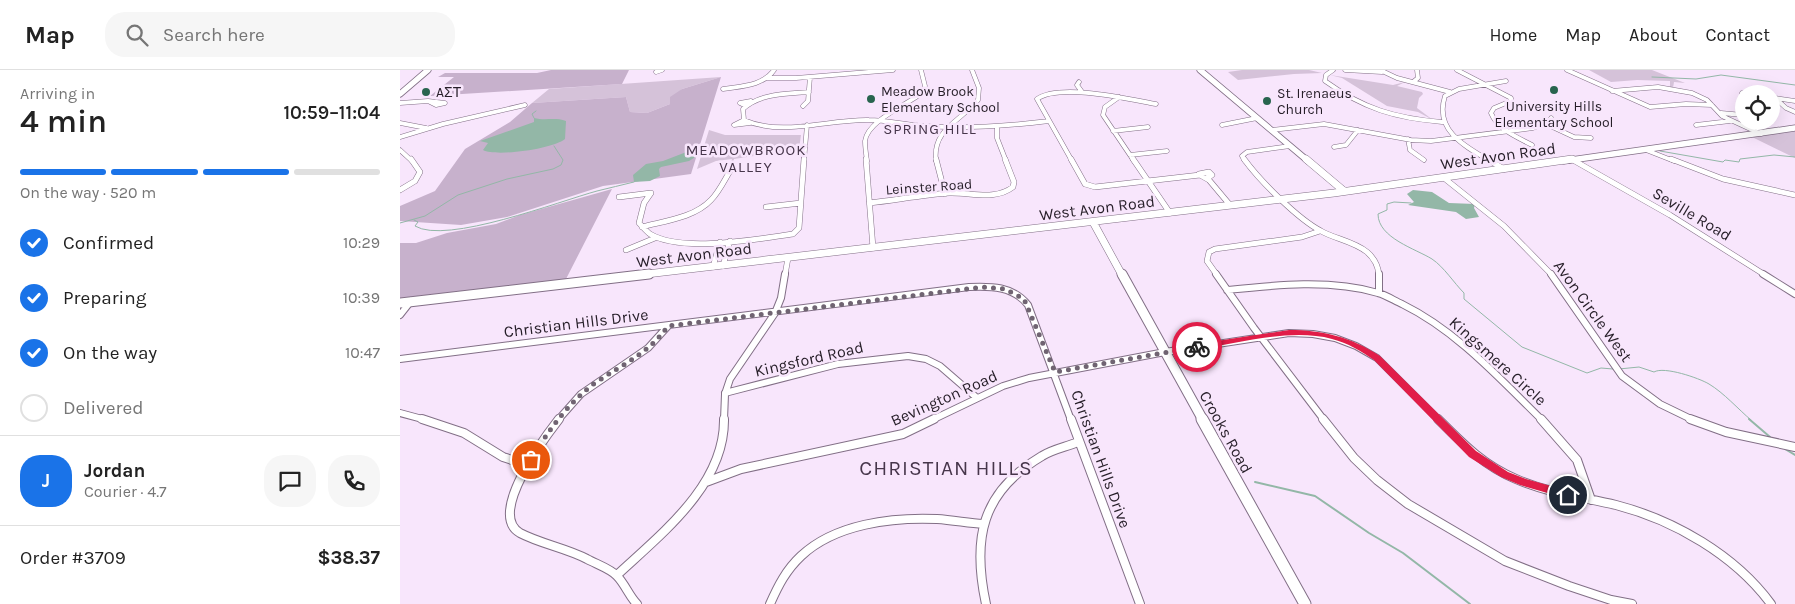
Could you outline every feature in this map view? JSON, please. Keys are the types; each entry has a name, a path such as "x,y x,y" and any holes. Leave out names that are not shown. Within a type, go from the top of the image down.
{"street":[{"path":"400,94 428,70"},
{"path":"656,72 662,70"},
{"path":"768,78 774,70"},
{"path":"723,89 768,78 810,77 893,70"},
{"path":"873,248 864,144 870,130 922,93 925,86 921,70"},
{"path":"945,194 934,150 937,137 978,100 980,92 972,70"},
{"path":"1200,70 1344,191"},
{"path":"1333,70 1326,75 1325,81 1373,111 1399,118 1442,122"},
{"path":"1345,70 1381,71 1450,92"},
{"path":"1413,82 1418,78 1417,70"},
{"path":"1457,70 1511,98 1511,102 1494,108 1491,113 1496,123 1532,145"},
{"path":"1567,70 1650,107 1686,104 1712,105"},
{"path":"803,106 808,102 810,77"},
{"path":"1506,81 1450,92 1445,96 1440,106 1442,122 1448,131 1458,140 1507,169"},
{"path":"1079,82 1077,85 1082,92"},
{"path":"1612,91 1649,87 1671,89 1697,95 1731,121 1761,134"},
{"path":"744,120 743,109 753,102 771,96 809,92"},
{"path":"1156,104 1082,92 1038,97 1049,121 1085,184 1083,188 1087,190 1095,186 1197,175 1202,172 1212,175 1207,178 1230,205"},
{"path":"1119,97 1103,110 1103,115 1170,212"},
{"path":"1780,99 1795,101"},
{"path":"400,103 430,102"},
{"path":"1780,103 1795,112"},
{"path":"400,137 427,128 524,105"},
{"path":"1719,113 1735,114"},
{"path":"1222,125 1257,118"},
{"path":"1272,130 1320,124 1408,139 1431,141 1509,131 1546,124 1550,122 1551,118"},
{"path":"744,120 734,125 750,123 785,126 860,120 946,127 997,126 1049,121"},
{"path":"744,120 750,123"},
{"path":"1696,124 1731,121"},
{"path":"400,125 408,124 427,128"},
{"path":"1546,124 1574,137 1591,138"},
{"path":"619,197 651,193 646,198 639,218 642,227 655,238 683,243 720,242 796,232 800,228 807,125"},
{"name":"Leinster Road","path":"869,203 945,194 992,195 1009,190 1013,187 1014,182 997,138 997,126"},
{"path":"1113,131 1148,127"},
{"name":"West Avon Road","path":"400,302 723,266 1283,199 1795,128"},
{"path":"1334,148 1346,145 1358,130"},
{"path":"1408,139 1410,150 1424,160"},
{"path":"1290,146 1248,152 1242,156 1304,220 1320,231 1344,240 1368,253 1378,267 1379,292"},
{"path":"400,150 409,156 420,172 415,180 400,190"},
{"path":"1646,150 1723,180 1795,195"},
{"path":"1130,155 1167,151"},
{"name":"Seville Road","path":"1573,160 1670,215 1795,294"},
{"path":"642,227 704,206 710,201 730,171"},
{"name":"Avon Circle West","path":"1444,178 1494,215 1530,250 1565,292 1615,367 1636,387 1667,407 1716,429 1743,438 1795,447"},
{"path":"766,207 801,203"},
{"name":"Crooks Road","path":"1093,222 1305,604"},
{"path":"1320,231 1302,237 1226,247 1208,252 1207,261 1261,337 1354,458 1377,480 1408,504 1505,561 1569,586 1611,600 1632,604"},
{"path":"626,250 655,238"},
{"path":"723,266 730,241"},
{"path":"713,267 720,242"},
{"path":"617,575 680,512 706,482 723,438 725,393 734,370 775,311 783,288 788,258"},
{"name":"Kingsmere Circle","path":"1228,290 1276,285 1314,284 1379,292 1416,311 1451,334 1536,413 1577,460 1591,500"},
{"name":"Christian Hills Drive","path":"400,359 969,287 1005,289 1019,294 1028,305 1055,372 1078,442 1140,604"},
{"path":"400,315 411,301"},
{"path":"637,604 630,597 617,575 575,553 518,532 510,515 518,485 527,465 547,435 581,394 651,347 668,326"},
{"name":"Bevington Road","path":"706,482 742,469 903,434 1013,382 1055,372 1165,352 1261,337 1309,332 1335,337 1359,346 1377,358 1473,454 1489,465 1523,482 1645,514 1688,534 1742,573 1771,604"},
{"name":"Kingsford Road","path":"725,393 827,365 902,356 925,359 939,366 977,398"},
{"path":"400,413 448,427 475,439 516,463 527,465"},
{"path":"986,604 977,566 978,547 983,524 995,500 1024,468 1044,455 1078,442"},
{"path":"770,604 788,570 800,557 834,534 866,525 919,519 983,524"}],"shaded area":[{"path":"551,70 629,70 622,84 430,96 454,77 438,77 445,73 537,73"},
{"path":"1242,70 1309,70 1322,73 1238,80 1228,72"},
{"path":"1589,70 1652,70 1685,83 1674,82 1673,88 1670,87 1670,81 1637,80 1611,82"},
{"path":"1330,75 1393,85 1405,82 1397,86 1422,92 1423,94 1419,98 1417,108 1433,120 1418,112 1387,106 1342,78"},
{"path":"721,77 682,89 670,104 647,113 630,112 626,97 532,103 549,89"},
{"path":"721,77 691,174 603,186 507,217 461,225 400,221 400,206 435,191 465,149 510,122 532,103 626,97 630,112 647,113 670,104 670,97 682,89"},
{"path":"534,118 566,121 565,139 549,146 524,151 500,153 483,150 488,143 480,141 534,122"},
{"path":"709,130 725,135 801,135 799,149 734,159 732,166 730,166 732,159 716,161 697,169"},
{"path":"1795,131 1795,158 1752,137"},
{"path":"689,151 696,152 697,156 689,161 661,167 659,169 660,176 650,181 634,182 633,175 646,164 663,161"},
{"path":"612,189 566,279 400,298 400,243 416,243 447,233 496,224 520,215"},
{"path":"1413,190 1432,192 1449,203 1475,204 1474,208 1479,217 1466,219 1456,212 1408,205 1414,202 1407,194"}],"waterway":[{"path":"1652,77 1696,79 1721,75 1795,85"},
{"path":"534,118 532,114 536,111"},
{"path":"400,223 425,216 458,195 507,179 553,169 561,165 563,160 554,146"},
{"path":"1660,151 1723,162 1725,160 1739,162 1740,159 1774,155 1795,157"},
{"path":"414,220 418,222 415,226 430,230 451,230 476,226 634,182"},
{"path":"1411,203 1394,202 1387,204 1387,210 1378,214 1384,230 1399,242 1436,262 1464,293 1464,299 1522,347 1587,373 1601,368 1613,369"},
{"path":"1619,369 1639,367 1654,372 1665,370 1698,379 1720,392 1751,420"},
{"path":"1749,419 1770,437"},
{"path":"1785,449 1795,455"},
{"path":"1255,482 1315,496 1369,533 1403,553 1470,604"}],"way so far":[{"path":"531,460 547,435 581,394 651,347 668,326 969,287 996,287 1019,294 1024,299 1039,330 1055,372 1197,347"}],"place":[{"name":"University Hills Elementary School","path":"1554,90"},
{"name":"AΣΤ","path":"426,92"},
{"name":"Meadow Brook Elementary School","path":"871,99"},
{"name":"St. Irenaeus Church","path":"1267,101"}],"district":[{"name":"SPRING HILL","path":"930,129"},
{"name":"MEADOWBROOK VALLEY","path":"746,158"},
{"name":"CHRISTIAN HILLS","path":"946,468"}],"route":[{"path":"1197,347 1289,333 1309,332 1335,337 1359,346 1377,358 1473,454 1505,474 1523,482 1545,490 1568,495"}]}
